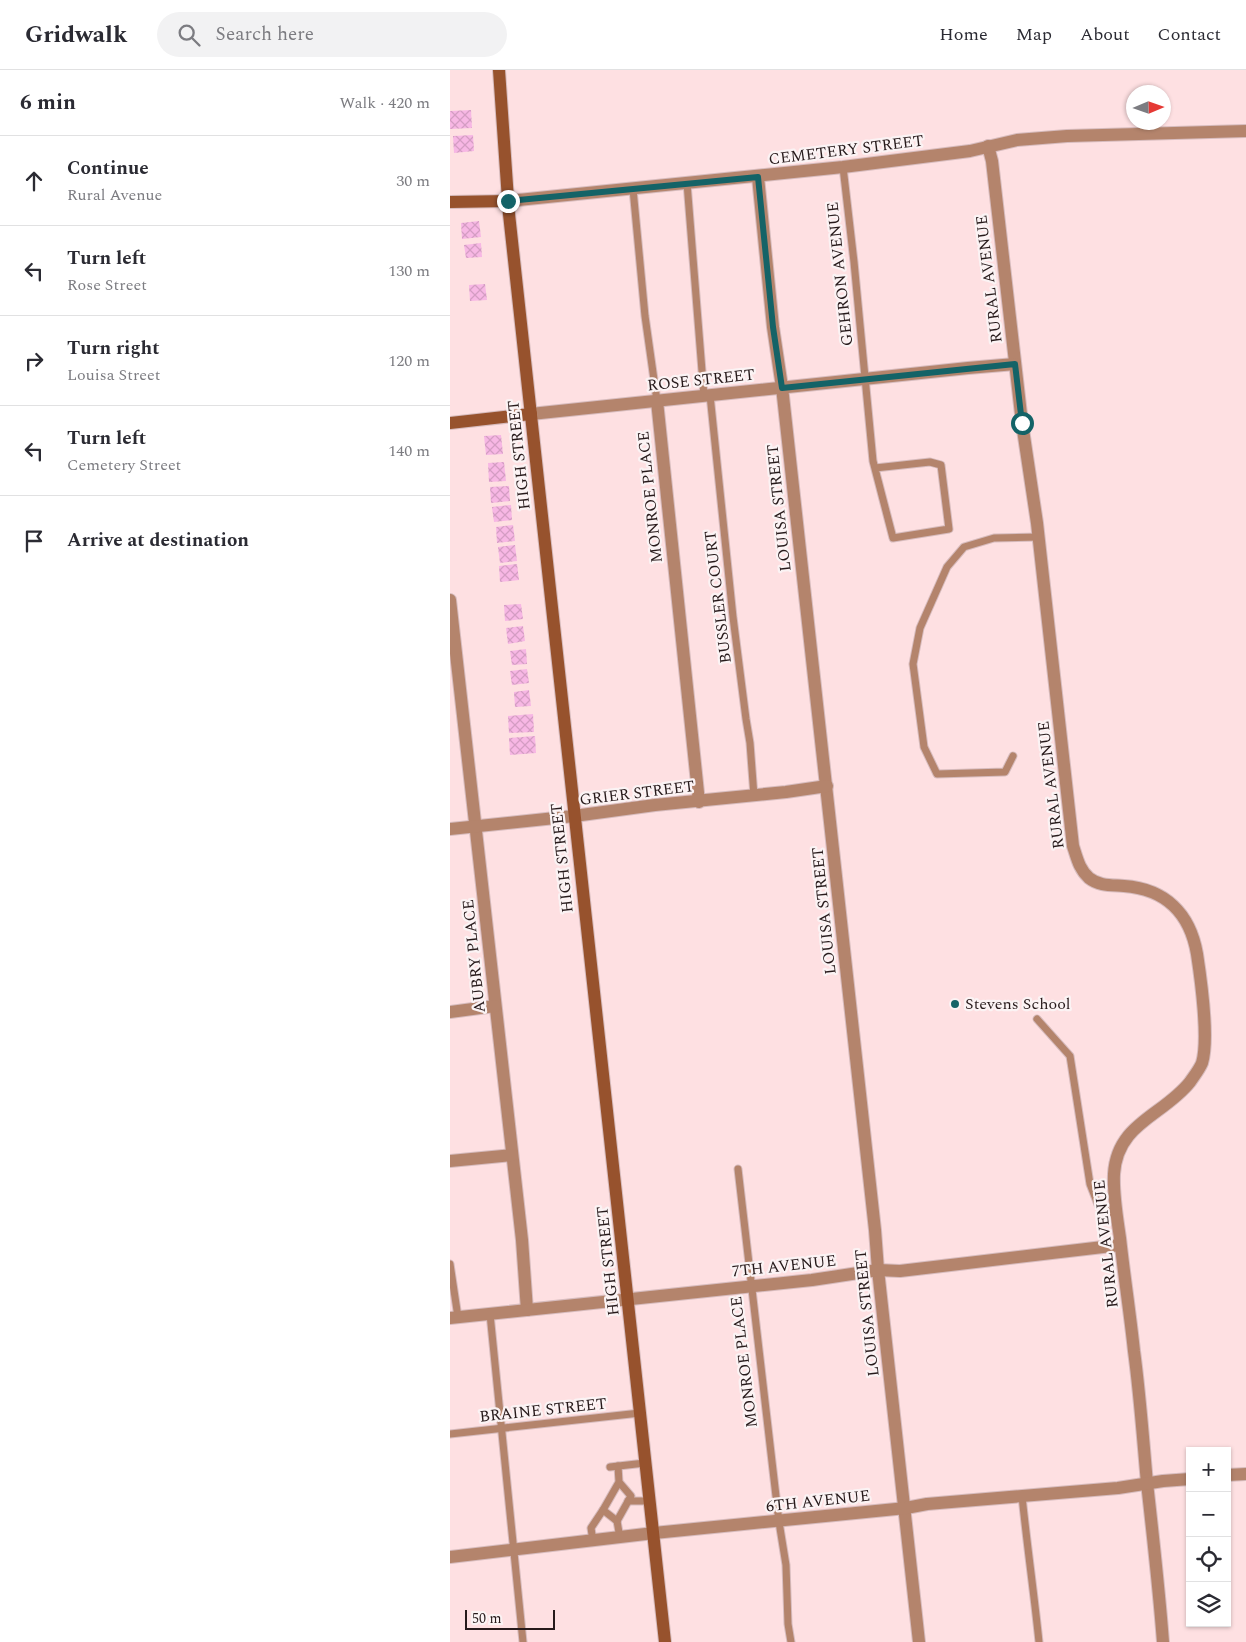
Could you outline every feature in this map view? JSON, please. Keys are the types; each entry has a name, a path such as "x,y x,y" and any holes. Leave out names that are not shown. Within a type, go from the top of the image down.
{"main road":[{"name":"HIGH STREET","path":"499,70 508,201 665,1642"},
{"name":"CEMETERY STREET","path":"450,202 508,201"},
{"name":"ROSE STREET","path":"450,422 531,414"}],"street":[{"name":"CEMETERY STREET","path":"508,201 843,167 970,151 1017,140 1067,136 1246,130"},
{"name":"RURAL AVENUE","path":"988,146 992,161 1015,364 1039,537 1073,846 1079,866 1090,879 1100,884 1148,890 1173,904 1181,914 1192,936 1197,954 1205,1040 1202,1064 1183,1091 1174,1100 1136,1126 1119,1152 1114,1172 1120,1245 1135,1353 1163,1642"},
{"name":"LOUISA STREET","path":"758,177 773,327 782,388 827,786 919,1642"},
{"name":"ROSE STREET","path":"531,414 1015,364"},
{"name":"MONROE PLACE","path":"657,401 699,802"},
{"name":"AUBRY PLACE","path":"450,600 454,669 476,827 522,1240 527,1310"},
{"name":"GRIER STREET","path":"450,829 656,805 754,796 827,786"},
{"path":"450,1012 495,1006"},
{"path":"450,1161 512,1154"},
{"name":"7TH AVENUE","path":"454,1318 812,1280 878,1270 900,1271 1120,1245"},
{"path":"1231,1476 1246,1474"},
{"name":"6TH AVENUE","path":"450,1557 654,1533 906,1508 927,1504 1118,1488 1186,1479"}],"lane":[{"name":"GEHRON AVENUE","path":"843,167 875,468 893,538 949,529 941,465 930,462 875,468"},
{"name":"BUSSLER COURT","path":"687,183 707,396 750,744 754,796"},
{"name":"MONROE PLACE","path":"633,189 645,316 657,401"},
{"path":"1013,756 1005,772 936,774 924,748 913,664 920,628 948,567 964,547 994,538 1039,537"},
{"path":"1037,1019 1070,1056 1090,1184 1100,1207 1117,1216"},
{"name":"MONROE PLACE","path":"738,1169 779,1522 786,1565 788,1624 791,1642"},
{"path":"450,1264 454,1318"},
{"path":"490,1314 500,1429 523,1642"},
{"name":"BRAINE STREET","path":"450,1434 640,1413"},
{"path":"610,1467 646,1463"},
{"path":"594,1541 591,1528 619,1482 618,1466"},
{"path":"619,1482 632,1496 617,1521 620,1538"},
{"path":"1022,1496 1039,1642"},
{"path":"628,1501 650,1501"},
{"path":"603,1510 617,1521"}],"building":[{"path":"471,110 472,128 450,129 450,111"},
{"path":"473,135 474,151 454,153 453,136"},
{"path":"479,221 481,237 462,239 461,223"},
{"path":"481,243 482,257 466,258 464,245"},
{"path":"485,284 487,300 470,301 469,285"},
{"path":"501,435 503,454 486,455 484,436"},
{"path":"504,462 506,481 489,482 488,463"},
{"path":"509,486 510,501 491,503 490,487"},
{"path":"511,505 512,520 494,522 492,507"},
{"path":"513,525 515,541 497,543 496,527"},
{"path":"515,545 517,561 500,563 498,547"},
{"path":"517,564 519,580 500,582 499,566"},
{"path":"521,604 523,619 505,621 504,605"},
{"path":"523,626 525,641 508,644 506,628"},
{"path":"526,649 527,664 512,665 510,651"},
{"path":"527,669 529,683 512,685 510,671"},
{"path":"529,690 531,706 515,707 514,692"},
{"path":"533,714 534,732 509,733 508,716"},
{"path":"535,736 536,753 510,755 509,738"}],"place":[{"name":"Stevens School","path":"955,1004"}],"route":[{"path":"508,201 758,177 773,327 782,388 1015,364 1022,423"}]}
